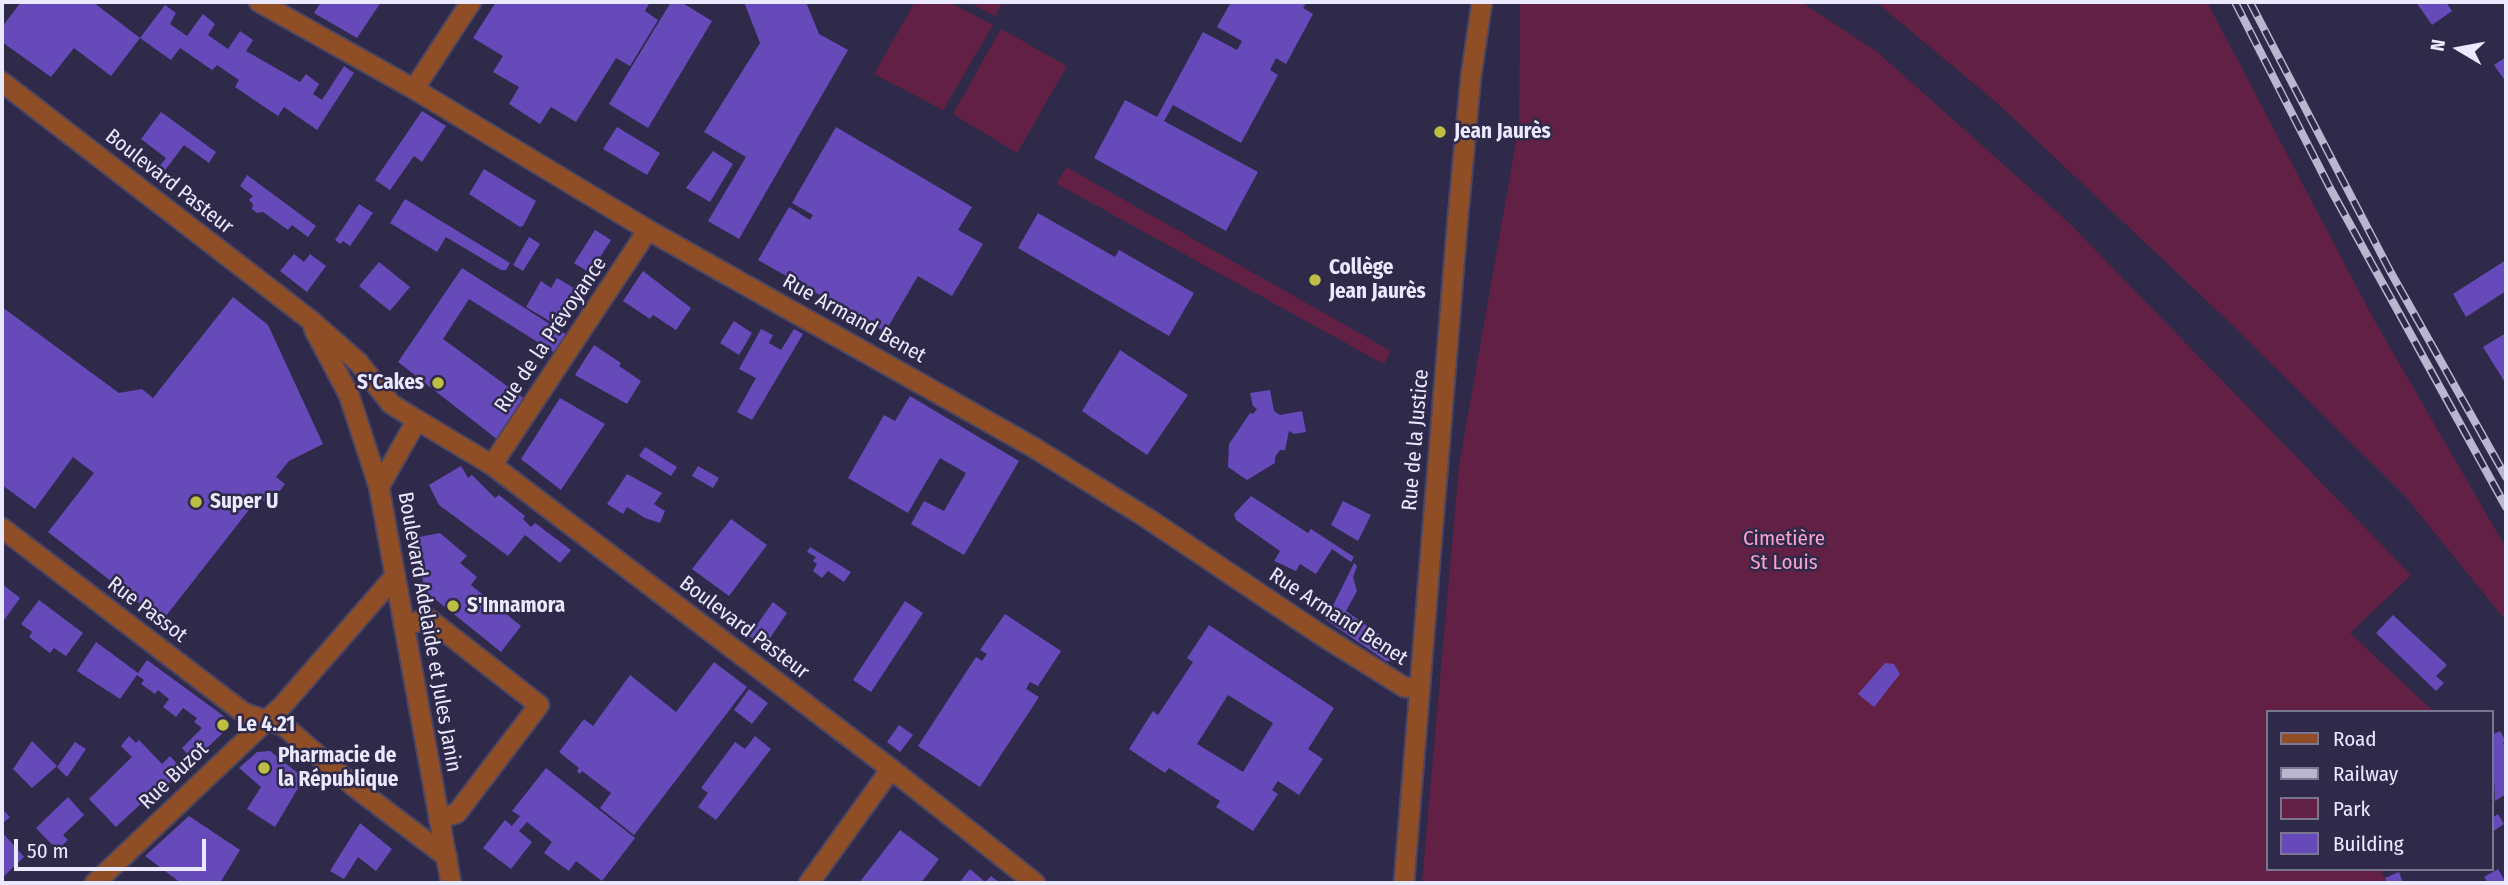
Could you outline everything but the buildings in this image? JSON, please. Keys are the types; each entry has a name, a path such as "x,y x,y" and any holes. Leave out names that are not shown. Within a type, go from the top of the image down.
{"street":[{"name":"Rue Armand Benet","path":"259,2 414,89 648,230 1033,447 1147,518 1318,633 1404,687 1417,688"},
{"path":"414,89 471,2"},
{"name":"Rue de la Justice","path":"1404,883 1417,688 1471,76 1482,2"},
{"name":"Boulevard Pasteur","path":"2,82 309,319"},
{"name":"Rue de la Prévoyance","path":"492,466 648,230"},
{"path":"309,319 359,363 391,404 417,420"},
{"path":"309,319 349,395 379,487"},
{"name":"Boulevard Pasteur","path":"417,420 492,466 891,769 1035,883"},
{"name":"Boulevard Adelaide et Jules Janin","path":"417,420 379,487 451,883"},
{"name":"Rue Passot","path":"2,528 244,713 268,718 284,726 356,788 447,857"},
{"name":"Rue Buzot","path":"95,883 268,718 395,576"},
{"path":"404,625 429,619 539,705 457,813 439,819"},
{"path":"809,883 891,769"}],"green space":[{"path":"915,2 949,2 993,25 943,110 874,74"},
{"path":"968,2 1002,2 995,16"},
{"name":"Cimetière St Louis","path":"1520,2 1801,2 1876,51 2069,223 2411,575 2350,633 2432,710 2266,710 2266,871 2381,871 2387,883 1422,883 1459,466 1519,125"},
{"path":"1876,2 2207,2 2374,320 2506,548 2506,621 2405,496 2225,318 1996,102"},
{"path":"1001,29 1067,66 1017,153 953,114"},
{"path":"1066,167 1391,351 1384,364 1057,184"}],"railway":[{"path":"2235,2 2330,188 2506,507"},
{"path":"2250,2 2390,271 2506,477"}],"place":[{"name":"Jean Jaurès","path":"1440,132"},
{"name":"Collège Jean Jaurès","path":"1315,280"},
{"name":"S'Cakes","path":"438,383"},
{"name":"Super U","path":"196,502"},
{"name":"S'Innamora","path":"453,606"},
{"name":"Le 4.21","path":"223,725"},
{"name":"Pharmacie de la République","path":"264,768"}]}
